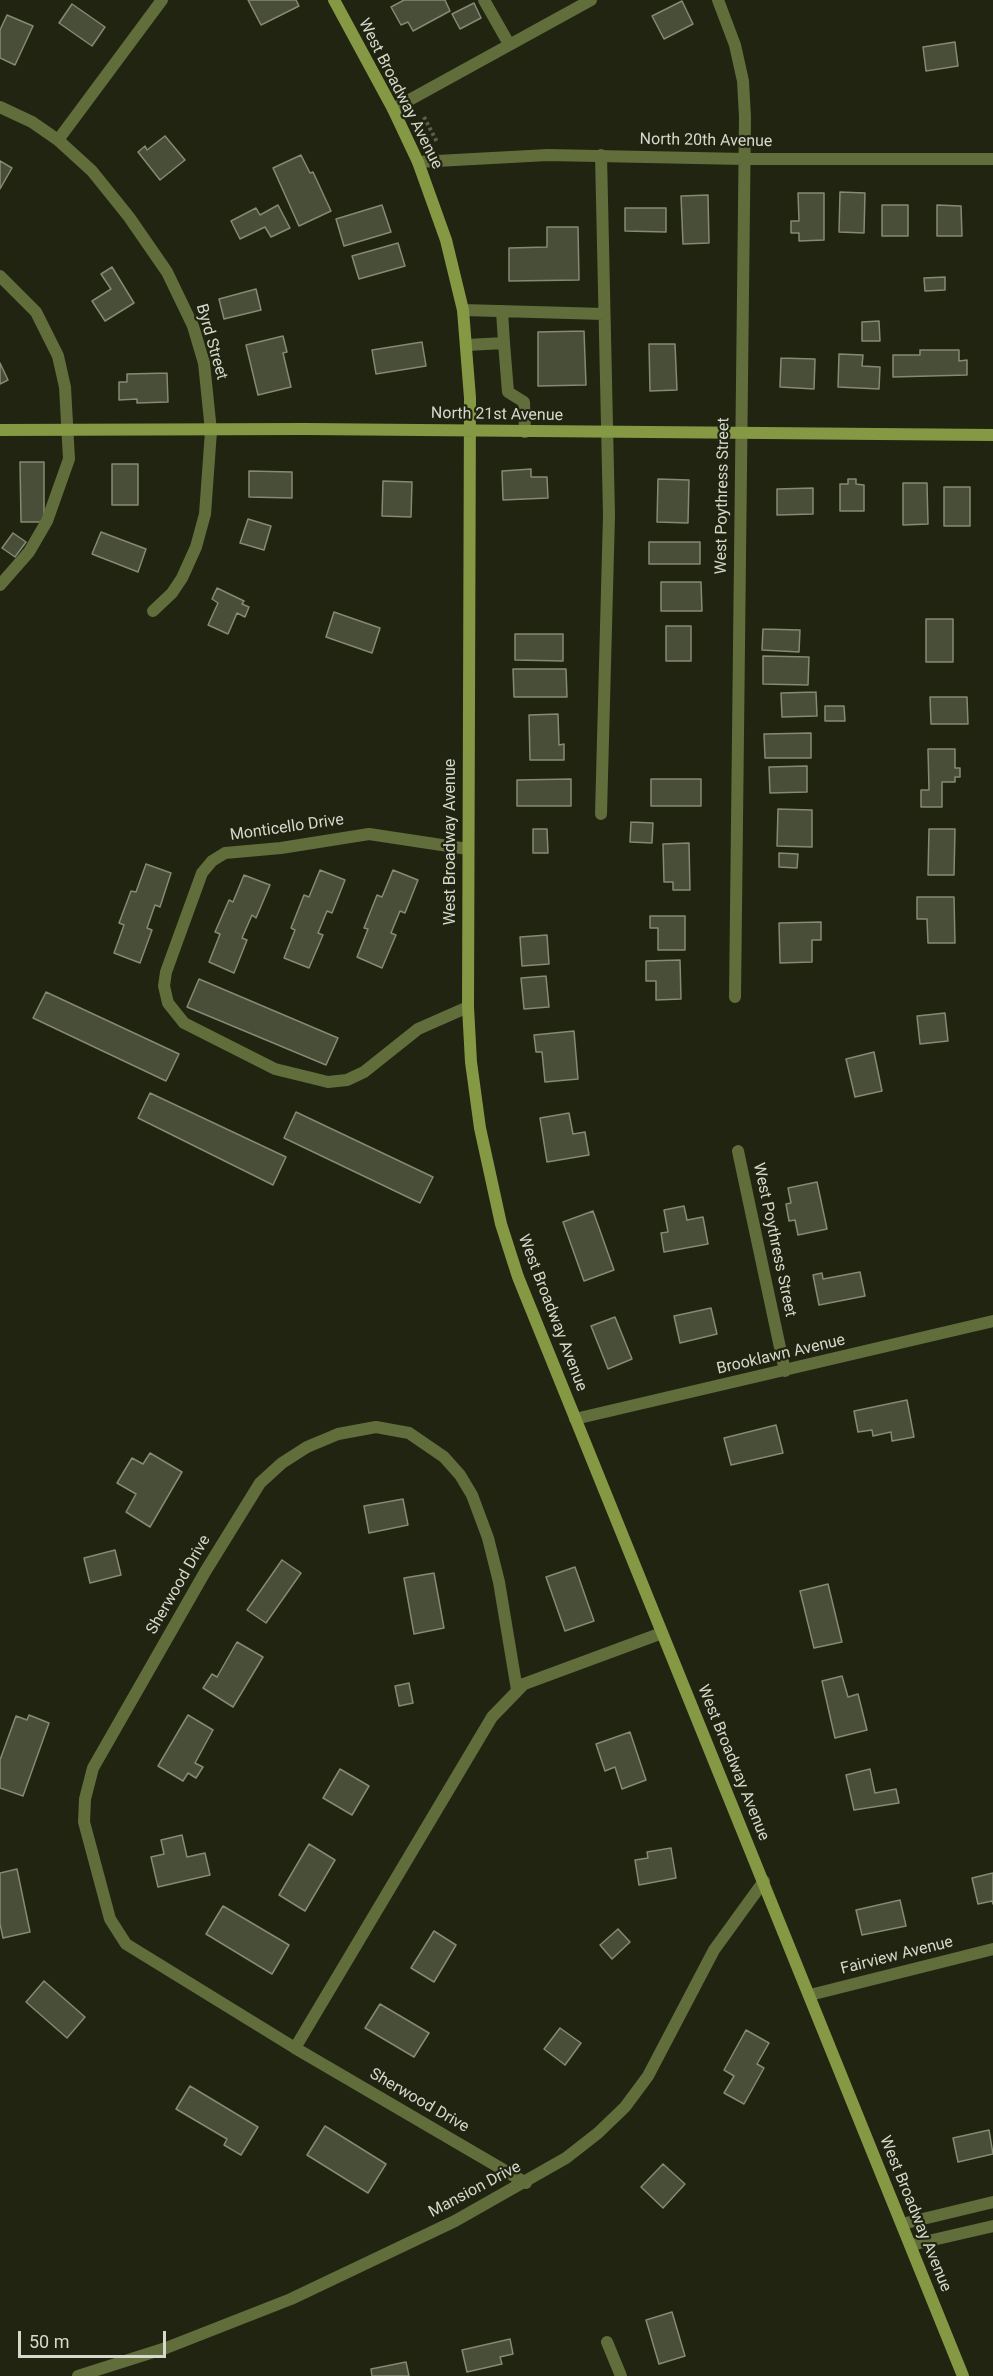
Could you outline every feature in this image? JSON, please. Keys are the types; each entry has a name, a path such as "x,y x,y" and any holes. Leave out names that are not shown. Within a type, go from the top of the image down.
{"main road":[{"name":"West Broadway Avenue","path":"334,0 393,109 418,162 446,240 463,310 467,345 470,431 468,1007 471,1062 480,1128 501,1224 518,1278 963,2376"},
{"name":"North 21st Avenue","path":"0,430 993,435"}],"street":[{"path":"484,0 509,44"},
{"path":"393,109 591,0"},
{"name":"West Poythress Street","path":"718,0 735,45 746,117 740,434 735,997"},
{"path":"58,140 161,1"},
{"name":"Byrd Street","path":"0,107 32,122 58,140 92,171 129,217 182,298 204,363 211,430 204,514 196,547 183,578 172,593 153,611"},
{"path":"600,154 609,515 601,814"},
{"name":"North 20th Avenue","path":"418,162 600,154 744,159 993,159"},
{"path":"0,276 22,295 47,330 58,356 65,387 69,431 69,459 47,521 29,552 0,585"},
{"path":"463,310 604,314"},
{"path":"502,311 508,392 524,402 525,432"},
{"path":"467,345 504,343"},
{"name":"Monticello Drive","path":"468,849 369,834 280,848 225,853 212,861 202,873 166,972 164,986 168,1003 184,1023 275,1068 314,1081 328,1082 347,1080 364,1072 418,1029 468,1007"},
{"name":"West Poythress Street","path":"738,1151 785,1371"},
{"name":"Brooklawn Avenue","path":"575,1419 993,1321"},
{"name":"Sherwood Drive","path":"517,1690 499,1582 488,1538 472,1496 460,1475 444,1457 409,1433 376,1427 359,1428 307,1447 282,1463 260,1483 205,1572 93,1768 85,1799 84,1822 110,1919 126,1944 295,2048 526,2183"},
{"path":"295,2048 492,1717 524,1684 662,1633"},
{"name":"Mansion Drive","path":"78,2376 166,2348 291,2299 455,2221 526,2183 598,2133 625,2107 648,2076 714,1950 764,1881"},
{"name":"Fairview Avenue","path":"810,1995 993,1949"},
{"path":"902,2224 993,2202"},
{"path":"911,2245 993,2226"},
{"path":"607,2342 621,2376"}],"path":[{"path":"424,117 437,142"}],"building":[{"path":"248,0 296,0 299,6 261,25"},
{"path":"404,0 445,0 450,11 413,31 408,22 401,25 391,7"},
{"path":"682,1 693,24 664,39 652,16"},
{"path":"474,3 481,18 460,29 452,14"},
{"path":"72,4 105,27 92,46 59,23"},
{"path":"7,15 33,26 15,65 0,58 0,30"},
{"path":"955,42 958,66 926,71 923,47"},
{"path":"165,136 185,160 160,180 138,152 145,146 147,150"},
{"path":"301,155 310,173 313,172 331,211 299,226 273,168"},
{"path":"0,161 12,168 0,189"},
{"path":"840,192 865,193 864,233 839,232"},
{"path":"798,193 824,193 824,240 799,241 799,233 791,233 791,221 799,221"},
{"path":"708,195 709,243 683,244 681,196"},
{"path":"278,205 290,228 271,237 265,227 240,239 231,221 256,208 260,215"},
{"path":"382,205 391,232 344,246 336,219"},
{"path":"882,205 908,205 908,236 882,236"},
{"path":"937,205 961,206 962,236 937,236"},
{"path":"625,208 666,208 666,232 625,231"},
{"path":"547,227 578,227 579,280 509,281 509,248 547,247"},
{"path":"398,243 405,266 359,279 352,256"},
{"path":"112,267 134,303 105,321 92,301 111,289 101,274"},
{"path":"945,277 945,290 925,291 924,278"},
{"path":"256,289 261,310 224,319 219,299"},
{"path":"879,321 880,341 862,341 862,322"},
{"path":"584,331 586,385 538,386 538,332"},
{"path":"283,336 287,352 283,353 291,387 258,395 246,345"},
{"path":"422,342 426,366 376,374 372,350"},
{"path":"649,344 675,344 677,390 650,391"},
{"path":"920,350 959,350 959,361 967,360 967,375 893,377 893,355 920,355"},
{"path":"839,354 863,355 862,366 880,367 879,389 838,387"},
{"path":"781,358 815,359 814,389 780,387"},
{"path":"0,363 8,380 0,384"},
{"path":"167,373 168,402 137,403 137,399 119,400 119,382 127,382 127,374"},
{"path":"20,462 44,462 44,522 21,522"},
{"path":"112,464 138,464 138,505 112,505"},
{"path":"531,469 531,477 547,477 548,498 503,500 502,471"},
{"path":"249,471 292,472 292,498 249,497"},
{"path":"658,479 689,480 688,523 657,522"},
{"path":"848,479 856,479 856,484 864,485 864,511 840,511 840,484 848,484"},
{"path":"383,481 412,482 411,517 382,516"},
{"path":"903,483 927,483 928,524 903,525"},
{"path":"944,487 970,487 970,526 944,526"},
{"path":"813,488 813,514 777,515 777,489"},
{"path":"248,519 271,526 264,550 240,543"},
{"path":"101,532 146,549 138,572 92,554"},
{"path":"13,533 26,542 15,557 2,548"},
{"path":"649,542 700,542 700,564 649,564"},
{"path":"661,582 701,582 702,611 661,611"},
{"path":"217,588 244,601 242,604 249,607 245,617 237,613 228,634 208,625 218,603 212,599"},
{"path":"334,612 380,628 372,653 326,637"},
{"path":"926,619 953,619 953,662 926,662"},
{"path":"666,626 691,626 691,661 666,661"},
{"path":"763,629 800,630 799,652 762,650"},
{"path":"515,634 563,634 563,661 515,660"},
{"path":"763,656 809,657 808,685 763,684"},
{"path":"513,669 566,669 567,697 514,697"},
{"path":"816,692 817,716 782,717 781,693"},
{"path":"930,697 967,697 968,724 931,724"},
{"path":"825,706 844,706 845,721 825,721"},
{"path":"558,714 559,745 564,744 564,760 530,760 529,715"},
{"path":"811,733 811,758 765,758 764,734"},
{"path":"928,749 955,749 955,768 960,768 960,777 955,777 955,782 942,782 942,807 921,807 921,790 929,790"},
{"path":"807,766 807,792 770,793 769,767"},
{"path":"571,779 571,806 517,806 517,780"},
{"path":"651,779 701,779 701,806 651,806"},
{"path":"778,809 812,810 812,847 777,846"},
{"path":"631,822 653,823 652,843 630,842"},
{"path":"533,829 547,829 548,853 533,853"},
{"path":"929,829 955,829 954,875 928,875"},
{"path":"689,843 690,890 673,890 673,882 664,882 663,844"},
{"path":"779,853 798,854 797,868 779,867"},
{"path":"146,864 171,873 160,907 155,905 147,928 152,930 140,963 114,953 124,925 119,923 131,891 136,892"},
{"path":"320,870 345,880 332,913 327,911 318,933 323,935 309,968 284,958 295,930 291,928 304,895 309,897"},
{"path":"393,870 418,880 405,913 400,911 391,933 396,935 382,968 357,957 368,929 364,928 377,895 382,897"},
{"path":"244,875 270,885 256,918 252,915 242,938 247,940 234,973 209,962 220,934 215,932 229,900 233,902"},
{"path":"917,897 954,897 955,943 928,943 927,919 917,919"},
{"path":"650,916 685,916 685,950 658,950 658,928 650,928"},
{"path":"821,922 821,940 812,940 812,962 780,963 779,923"},
{"path":"547,935 549,964 522,966 520,937"},
{"path":"680,960 681,999 656,1000 656,981 646,981 646,961"},
{"path":"546,976 549,1007 524,1009 521,978"},
{"path":"199,979 338,1038 326,1065 187,1007"},
{"path":"46,992 179,1054 166,1081 33,1018"},
{"path":"945,1013 948,1041 920,1044 917,1016"},
{"path":"574,1031 578,1079 545,1082 542,1052 536,1052 534,1035"},
{"path":"874,1052 882,1091 855,1097 846,1059"},
{"path":"150,1093 286,1157 273,1185 138,1118"},
{"path":"296,1112 433,1177 420,1203 284,1138"},
{"path":"569,1113 573,1134 585,1132 589,1155 547,1162 540,1118"},
{"path":"817,1182 827,1229 798,1235 795,1220 789,1221 786,1204 791,1203 788,1188"},
{"path":"684,1206 687,1220 703,1217 708,1244 664,1252 661,1233 668,1232 664,1210"},
{"path":"593,1211 614,1270 584,1281 563,1222"},
{"path":"860,1272 865,1296 819,1305 813,1275 822,1273 823,1279"},
{"path":"711,1308 717,1334 680,1343 674,1316"},
{"path":"615,1317 632,1359 608,1369 591,1326"},
{"path":"907,1400 914,1437 892,1441 891,1432 873,1436 872,1430 858,1432 854,1411"},
{"path":"776,1425 783,1453 731,1465 724,1438"},
{"path":"150,1453 182,1472 150,1527 126,1512 136,1494 117,1483 132,1458 143,1464"},
{"path":"403,1499 408,1525 369,1533 364,1506"},
{"path":"115,1550 121,1575 90,1583 84,1558"},
{"path":"282,1560 301,1573 266,1623 247,1610"},
{"path":"575,1567 594,1621 565,1631 546,1577"},
{"path":"434,1573 444,1628 414,1634 404,1578"},
{"path":"828,1584 842,1642 814,1648 800,1591"},
{"path":"237,1642 263,1657 233,1707 203,1688 212,1674 217,1677"},
{"path":"842,1676 848,1697 858,1694 867,1730 835,1738 822,1681"},
{"path":"409,1683 413,1703 399,1706 395,1686"},
{"path":"29,1715 49,1723 23,1796 0,1788 0,1760 16,1716 27,1720"},
{"path":"188,1715 213,1730 195,1763 203,1767 196,1778 188,1773 183,1781 158,1766"},
{"path":"630,1732 646,1780 622,1789 615,1767 605,1771 596,1744"},
{"path":"340,1769 369,1786 352,1815 323,1798"},
{"path":"870,1769 875,1793 896,1789 899,1803 854,1810 846,1775"},
{"path":"182,1835 187,1857 205,1853 210,1875 158,1887 151,1857 164,1854 161,1840"},
{"path":"309,1844 335,1860 305,1911 279,1895"},
{"path":"671,1848 676,1878 639,1885 635,1860 648,1858 647,1852"},
{"path":"17,1869 30,1932 3,1938 0,1924 0,1873"},
{"path":"993,1873 993,1904 992,1901 978,1904 972,1878"},
{"path":"900,1900 906,1926 862,1935 856,1910"},
{"path":"223,1906 289,1945 272,1974 206,1934"},
{"path":"618,1929 630,1942 612,1959 600,1945"},
{"path":"434,1931 456,1945 434,1982 411,1968"},
{"path":"44,1981 85,2017 67,2038 26,2002"},
{"path":"380,2004 429,2033 414,2057 365,2028"},
{"path":"560,2028 581,2043 565,2065 544,2049"},
{"path":"746,2030 769,2043 757,2064 764,2068 744,2104 724,2093 734,2076 724,2070"},
{"path":"190,2086 258,2127 241,2155 224,2145 227,2139 176,2109"},
{"path":"325,2126 386,2164 368,2193 307,2155"},
{"path":"989,2130 993,2154 958,2162 953,2138"},
{"path":"663,2164 685,2184 663,2208 641,2187"},
{"path":"672,2312 685,2356 659,2364 646,2320"},
{"path":"510,2339 513,2354 500,2357 502,2364 467,2372 462,2350"},
{"path":"406,2362 409,2376 372,2376 371,2369"}]}
